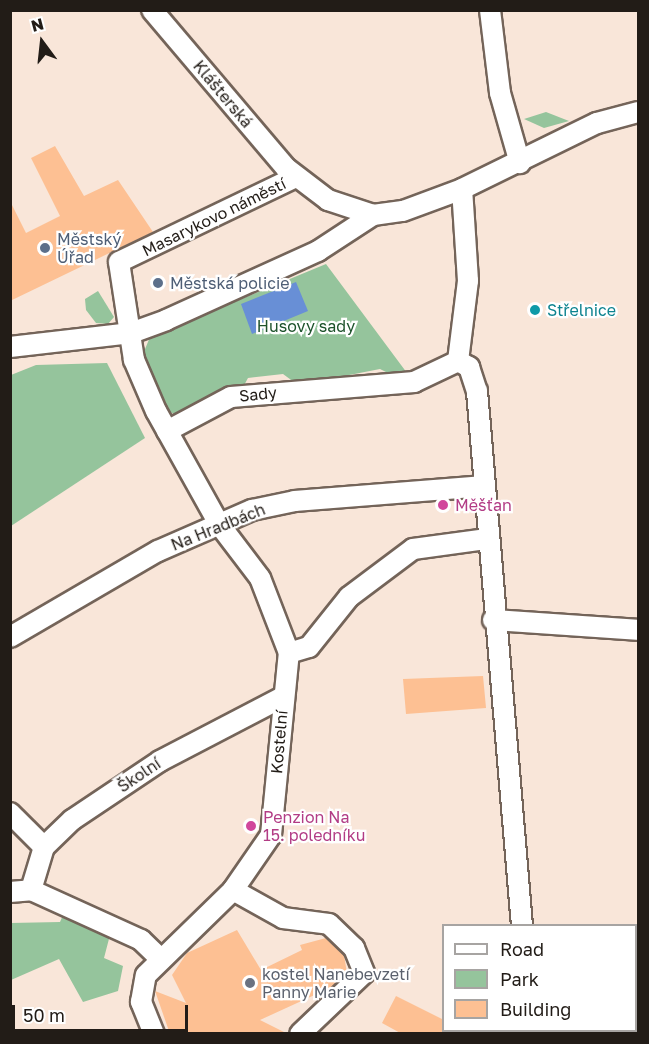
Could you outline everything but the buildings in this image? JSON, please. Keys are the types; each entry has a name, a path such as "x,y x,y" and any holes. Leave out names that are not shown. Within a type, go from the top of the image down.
{"street":[{"name":"Klášterská","path":"152,10 296,177"},
{"path":"490,10 498,86 520,163"},
{"name":"Masarykovo náměstí","path":"10,347 131,333 318,251 373,215 403,211 462,189 520,163 597,123 639,111"},
{"name":"Masarykovo náměstí","path":"131,333 119,262 296,177 328,200 373,215"},
{"path":"462,189 468,281 458,362 469,367 477,391 493,620 522,924"},
{"path":"131,333 134,360 167,431"},
{"name":"Sady","path":"167,431 231,397 414,382 458,362"},
{"name":"Kostelní","path":"154,1034 141,987 161,959 233,890 270,835 289,653 260,578 219,524 167,431"},
{"name":"Na Hradbách","path":"10,637 158,550 219,524 295,501 484,486"},
{"path":"289,653 309,647 349,597 412,549 487,539"},
{"path":"493,620 639,630"},
{"name":"Školní","path":"31,890 44,847 72,820 160,760 283,697"},
{"path":"10,813 44,847"},
{"path":"10,892 31,890 141,940 161,959"},
{"path":"233,890 283,918 329,924 354,948 364,973 300,1034"}],"green space":[{"path":"546,112 569,121 544,128 524,119"},
{"name":"Husovy sady","path":"326,264 407,373 394,376 380,369 298,385 283,374 248,378 242,389 176,415 170,412 143,354 150,337"},
{"path":"98,291 114,317 108,324 96,323 86,310 85,299"},
{"path":"107,363 145,438 11,526 11,375 36,365"},
{"path":"63,915 110,935 104,958 123,966 118,991 83,1002 59,959 11,980 10,923 60,922"}],"water":[{"path":"296,282 308,311 252,334 241,304"}],"place":[{"name":"Městský Úřad","path":"45,248"},
{"name":"Městská policie","path":"158,283"},
{"name":"Střelnice","path":"535,310"},
{"name":"Měšťan","path":"443,505"},
{"name":"Penzion Na 15. poledníku","path":"251,826"},
{"name":"kostel Nanebevzetí Panny Marie","path":"250,983"}]}
